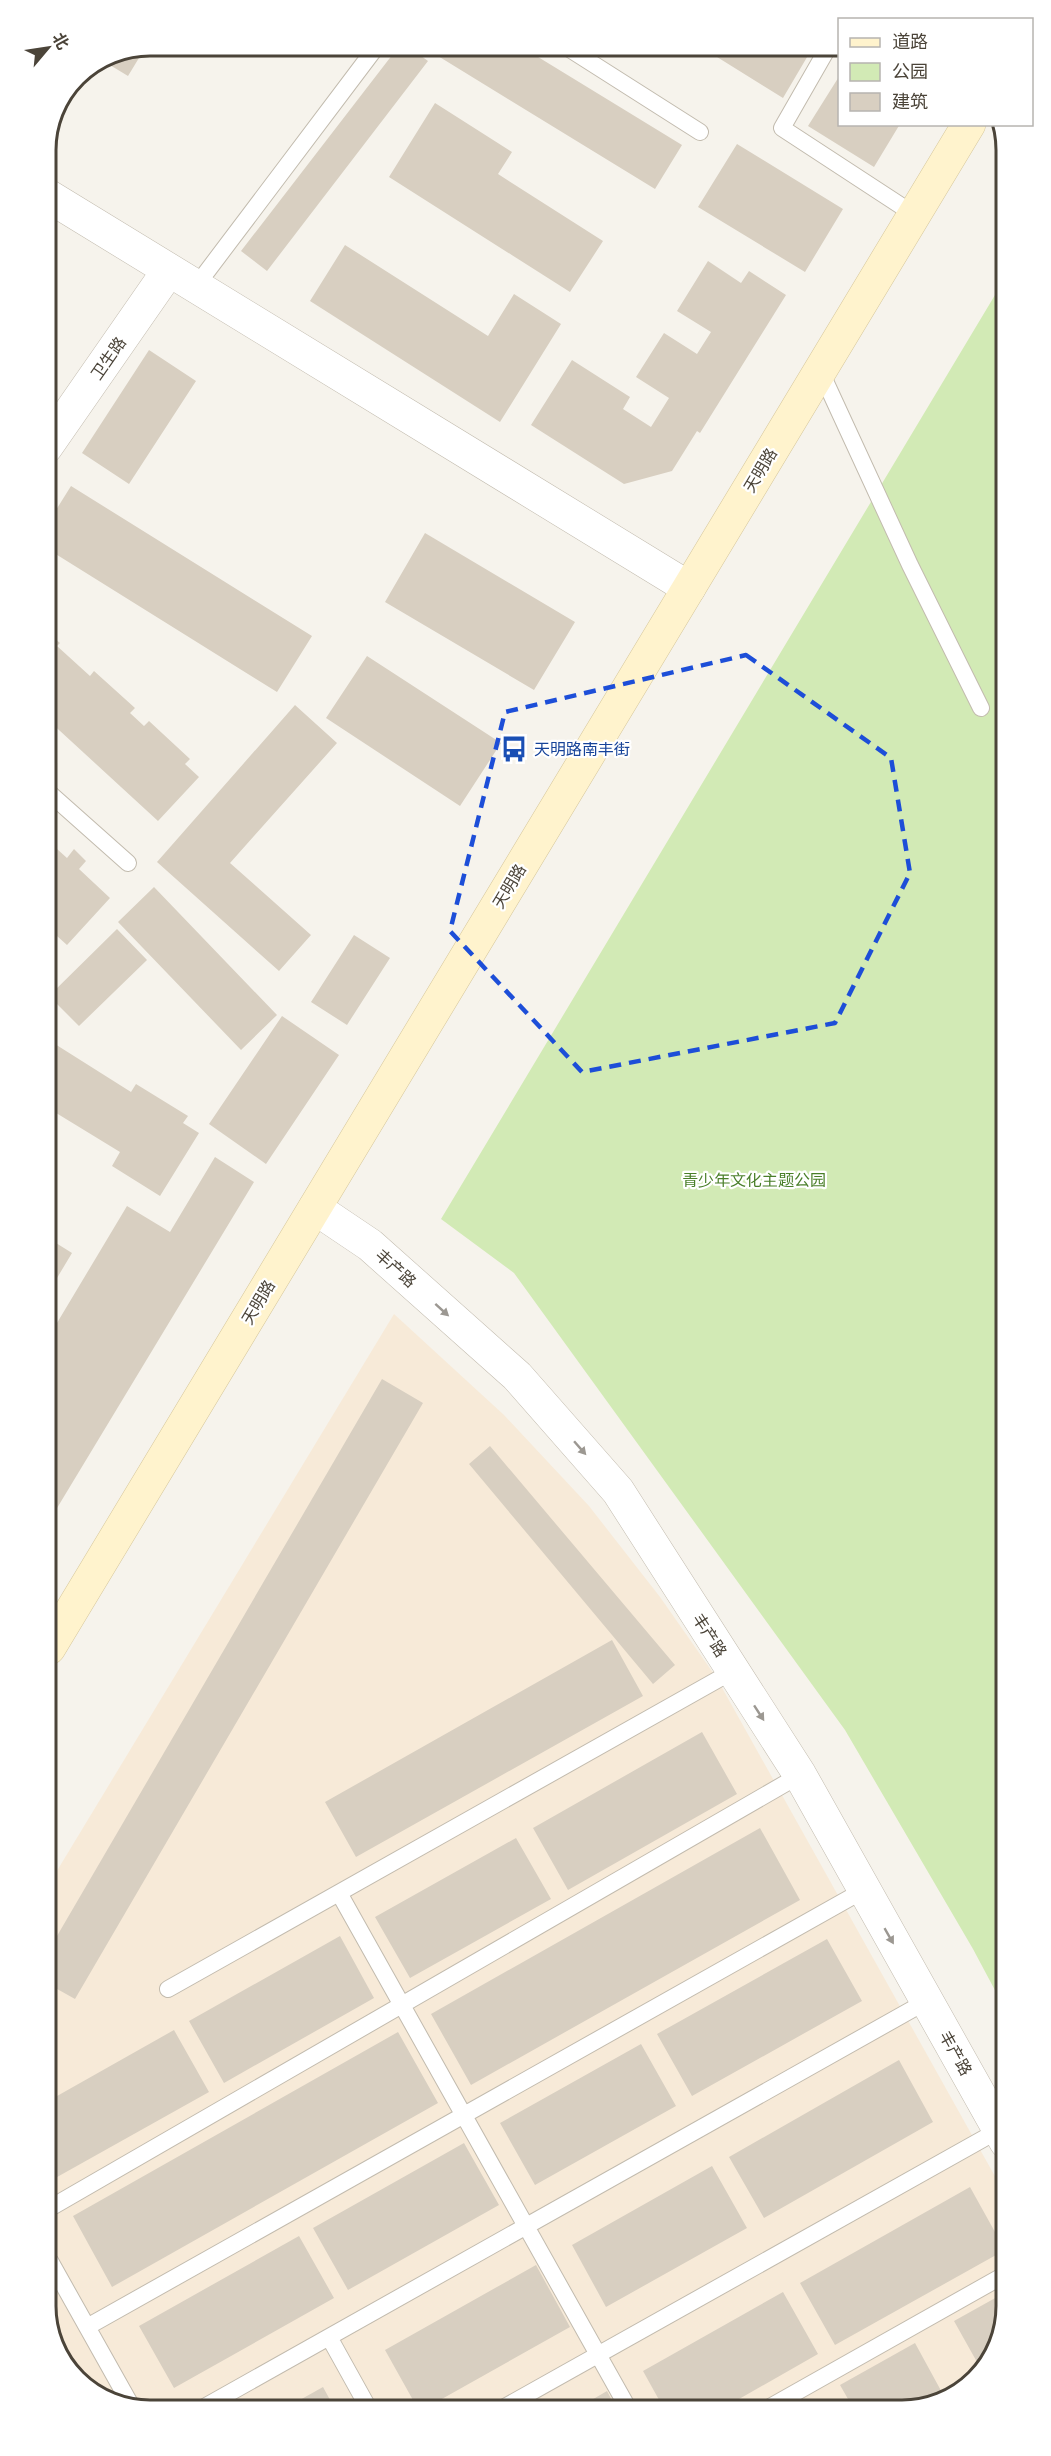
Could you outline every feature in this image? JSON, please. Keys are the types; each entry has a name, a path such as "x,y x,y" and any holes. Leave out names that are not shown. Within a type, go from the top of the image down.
{"street":[{"name":"天明路","path":"56,1636 968,126"},
{"path":"56,201 689,588"},
{"name":"卫生路","path":"56,435 183,278"},
{"name":"丰产路","path":"315,1208 370,1245 517,1376 618,1491 800,1775 996,2125"}],"lane":[{"path":"183,278 370,55"},
{"path":"580,56 700,132"},
{"path":"823,56 782,128 915,215"},
{"path":"820,370 910,565 981,708"},
{"path":"56,799 128,863"},
{"path":"168,1989 733,1671"},
{"path":"56,2205 800,1775"},
{"path":"87,2327 864,1890"},
{"path":"339,1893 623,2400"},
{"path":"218,2400 927,2001"},
{"path":"517,2400 996,2139"},
{"path":"56,2272 127,2397"},
{"path":"782,2400 996,2280"},
{"path":"329,2337 364,2400"}],"highlighted area":[{"path":"746,655 891,758 910,873 835,1023 582,1072 450,931 505,712"}],"shaded area":[{"path":"394,1314 504,1415 589,1506 660,1597 716,1677 996,2178 996,2306 991,2337 986,2348 976,2364 954,2385 932,2396 902,2400 143,2400 131,2399 102,2388 75,2364 60,2337 56,2319 56,1872"}],"green space":[{"name":"青少年文化主题公园","path":"996,293 996,1992 845,1730 514,1273 441,1219"}],"building":[{"path":"392,55 420,55 428,61 267,271 241,251"},
{"path":"140,56 128,76 110,65"},
{"path":"438,56 536,56 682,145 655,189"},
{"path":"715,56 808,56 783,98"},
{"path":"838,78 838,126 899,126 874,167 808,126"},
{"path":"435,103 512,152 498,174 603,241 570,292 389,177"},
{"path":"737,144 843,209 805,272 698,207"},
{"path":"345,245 488,336 514,294 561,324 500,422 310,301"},
{"path":"708,261 741,283 749,271 786,295 700,433 697,431 672,471 624,484 531,425 572,360 630,397 623,409 651,427 669,398 636,377 664,333 697,354 711,332 677,311"},
{"path":"149,350 196,381 129,484 82,453"},
{"path":"71,486 312,636 277,692 56,554 56,510"},
{"path":"425,533 575,622 534,690 385,602"},
{"path":"56,640 60,643 57,646 90,676 94,671 135,708 130,713 144,726 149,721 190,759 185,764 199,777 158,821 56,727"},
{"path":"367,656 501,743 460,806 326,718"},
{"path":"295,705 337,743 230,863 311,935 279,971 157,862"},
{"path":"56,848 67,858 74,849 86,861 79,869 110,898 67,945 56,935"},
{"path":"154,887 277,1015 241,1050 118,922"},
{"path":"117,929 147,960 79,1026 56,1003 56,989"},
{"path":"354,935 390,958 347,1025 311,1002"},
{"path":"282,1016 339,1055 266,1164 209,1124"},
{"path":"56,1045 131,1092 136,1084 188,1116 183,1123 199,1133 160,1196 112,1166 120,1152 56,1113"},
{"path":"215,1157 254,1182 56,1510 56,1325 127,1206 170,1232"},
{"path":"56,1243 72,1253 56,1280"},
{"path":"382,1379 423,1403 75,1999 56,1988 56,1938"},
{"path":"490,1446 675,1665 653,1684 469,1464"},
{"path":"612,1640 643,1696 356,1857 325,1802"},
{"path":"702,1732 737,1794 568,1890 533,1828"},
{"path":"760,1828 800,1900 471,2085 431,2014"},
{"path":"516,1838 551,1899 410,1978 375,1917"},
{"path":"340,1936 374,1998 224,2083 189,2021"},
{"path":"827,1939 862,2001 692,2096 657,2034"},
{"path":"174,2030 209,2092 56,2178 56,2097"},
{"path":"398,2032 438,2103 112,2287 73,2216"},
{"path":"641,2044 676,2106 535,2185 500,2123"},
{"path":"899,2060 933,2122 764,2218 729,2157"},
{"path":"464,2143 499,2205 348,2290 313,2228"},
{"path":"712,2166 747,2228 606,2307 572,2245"},
{"path":"970,2187 996,2234 996,2255 835,2345 800,2283"},
{"path":"299,2236 334,2298 174,2388 139,2326"},
{"path":"536,2265 570,2327 440,2400 413,2400 385,2350"},
{"path":"783,2292 818,2354 737,2400 659,2400 643,2371"},
{"path":"996,2298 991,2337 977,2362 954,2321"},
{"path":"915,2343 942,2392 920,2399 849,2400 840,2385"},
{"path":"323,2387 330,2400 300,2400"},
{"path":"607,2391 612,2400 592,2400"}],"place":[{"name":"天明路南丰街","path":"514,749"}]}
